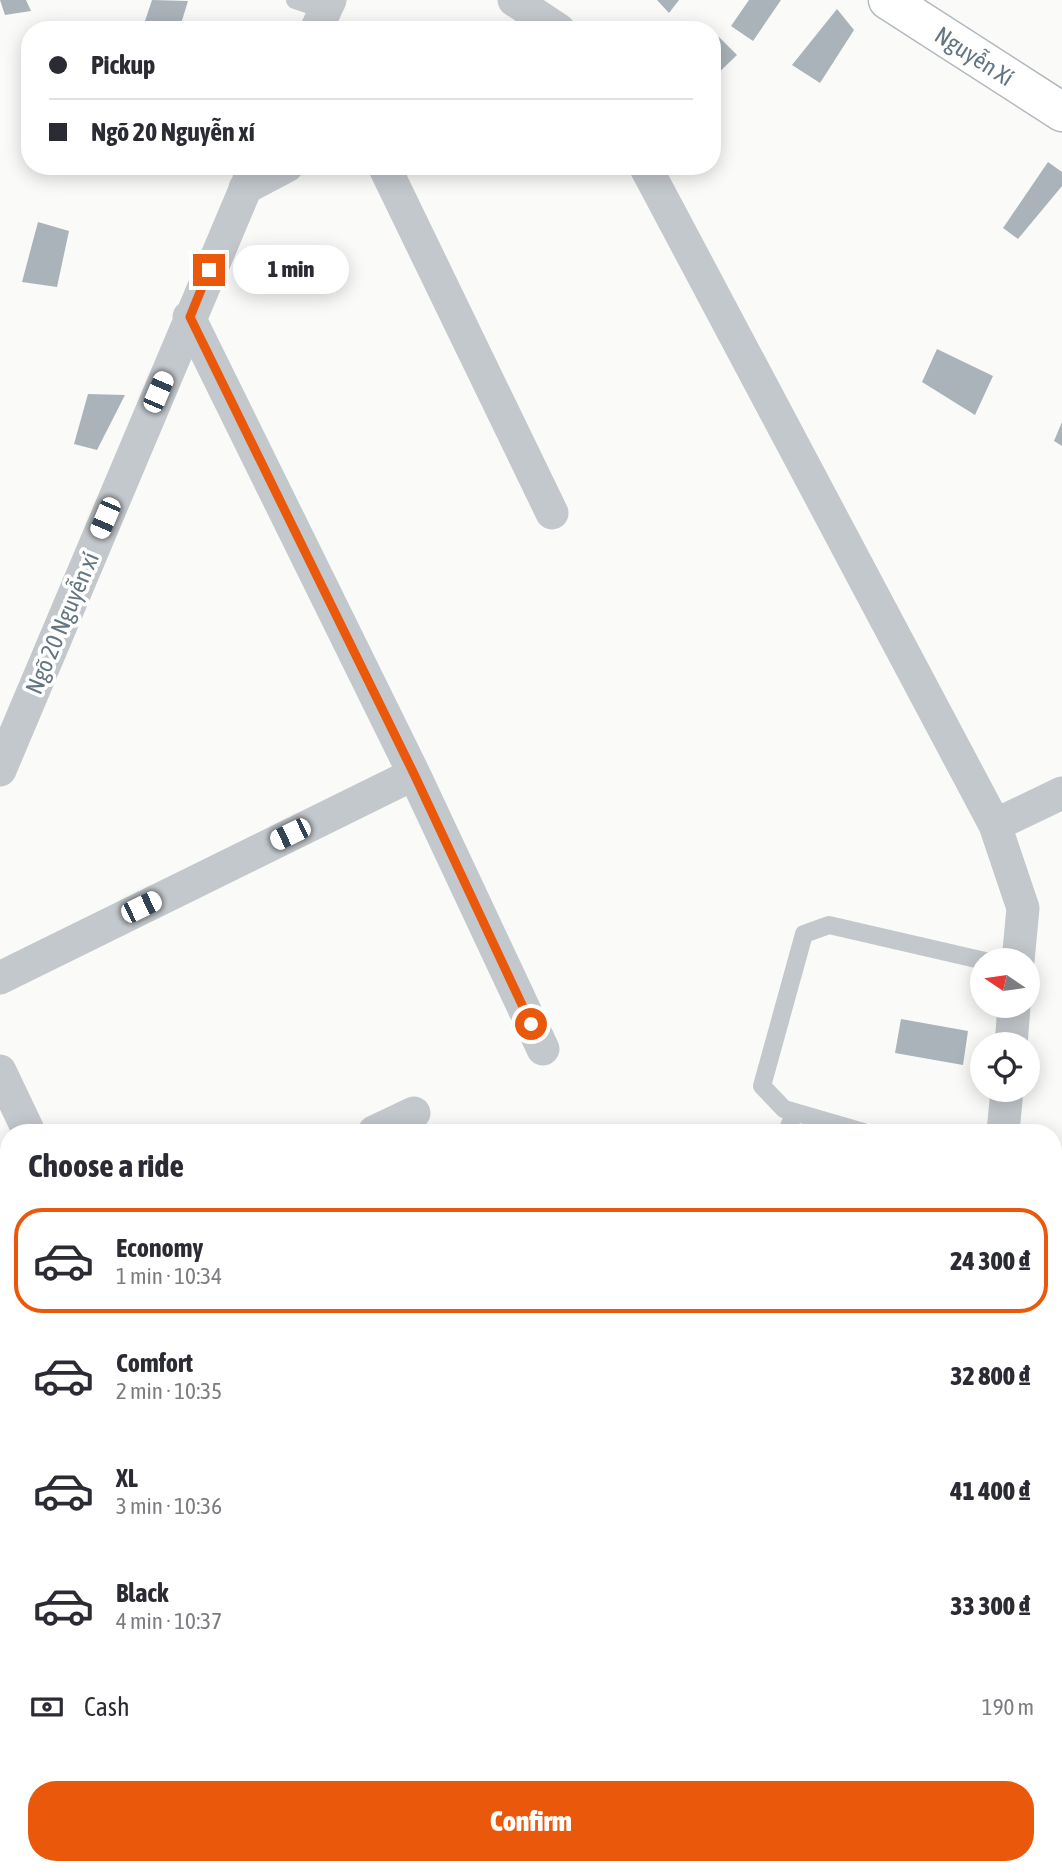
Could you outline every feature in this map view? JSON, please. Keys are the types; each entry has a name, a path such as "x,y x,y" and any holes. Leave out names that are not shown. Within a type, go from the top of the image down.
{"street":[{"path":"514,0 544,21"},
{"name":"Nguyễn Xí","path":"888,0 1062,112"},
{"path":"388,175 552,513"},
{"path":"650,175 995,825 1023,908 1019,948"},
{"name":"Ngõ 20 Nguyễn xí","path":"0,770 250,177"},
{"path":"190,317 414,774 543,1048"},
{"path":"0,978 414,774"},
{"path":"995,825 1062,793"},
{"path":"0,1072 25,1124"},
{"path":"1004,1124 1006,1102"},
{"path":"391,1124 414,1113"}],"lane":[{"path":"834,1124 784,1109 762,1086 804,934 830,925 970,958"},
{"path":"790,1124 794,1113"}],"building":[{"path":"0,0 26,0 31,11 5,15"},
{"path":"152,0 188,1 182,21 145,21"},
{"path":"657,0 679,0 669,13"},
{"path":"749,0 781,0 753,41 731,26"},
{"path":"837,9 854,30 820,83 792,65"},
{"path":"721,39 737,55 721,70"},
{"path":"1048,162 1062,172 1062,186 1018,239 1003,228"},
{"path":"38,222 69,231 57,287 22,282"},
{"path":"937,349 993,376 975,415 922,382"},
{"path":"88,394 125,395 97,450 74,444"},
{"path":"1062,422 1062,446 1054,441"},
{"path":"901,1019 968,1031 963,1065 895,1053"}],"route":[{"path":"209,270 190,317 414,774 531,1024"}]}
